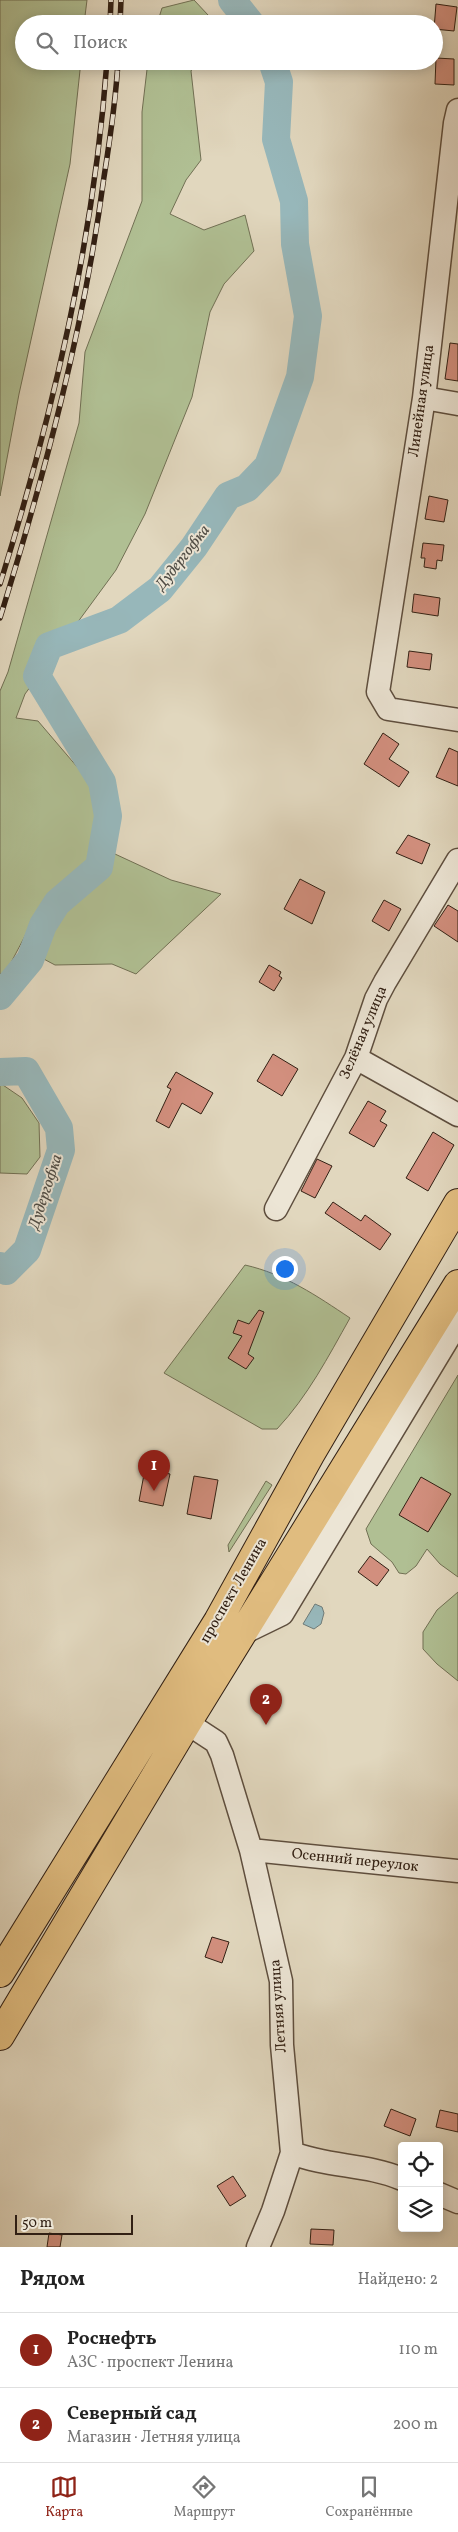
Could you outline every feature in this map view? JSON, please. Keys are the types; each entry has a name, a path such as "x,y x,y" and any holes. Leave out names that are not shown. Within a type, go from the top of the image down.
{"highway":[{"name":"проспект Ленина","path":"0,1973 218,1621 310,1456 458,1203"},
{"name":"проспект Ленина","path":"0,2036 187,1723 458,1284"}],"street":[{"name":"Линейная улица","path":"458,110 424,398 378,692 388,709 458,720"},
{"path":"424,398 458,404"},
{"name":"Зелёная улица","path":"276,1209 356,1058 376,998 458,860"},
{"path":"356,1058 458,1115"},
{"path":"243,1633 282,1614 456,1330"},
{"name":"Летняя улица","path":"187,1723 217,1743 251,1850 281,1981 282,2045 292,2154 274,2210 258,2247"},
{"name":"Осенний переулок","path":"251,1850 458,1871"},
{"path":"292,2154 308,2159 387,2173 398,2177"},
{"path":"443,2196 458,2202"}],"green space":[{"path":"0,0 87,0 85,15 15,15 15,70 80,70 70,164 19,394 0,496"},
{"path":"194,0 208,15 160,15 162,8"},
{"path":"147,70 192,70 201,160 186,180 170,214 204,230 245,215 254,251 224,284 210,312 192,397 145,514 116,570 25,694 16,718 38,721 90,782 98,806 87,863 64,882 47,900 34,919 6,972 0,974 0,691 8,672 79,423 85,352 142,201 142,112"},
{"path":"115,854 171,880 221,894 136,974 112,964 55,965 40,957 46,931 57,913 100,872"},
{"path":"0,1083 22,1098 39,1123 40,1157 27,1174 0,1173"},
{"path":"245,1265 287,1280 350,1318 308,1390 277,1429 262,1429 164,1373"},
{"path":"458,1375 458,1577 440,1564 427,1549 416,1566 406,1574 399,1573 392,1562 371,1544 366,1529"},
{"path":"266,1481 272,1485 229,1552 228,1545"},
{"path":"458,1592 458,1681 437,1664 423,1649 423,1632 437,1610"}],"water":[{"path":"315,1604 322,1607 324,1613 321,1624 314,1629 303,1624"}],"building":[{"path":"436,4 457,7 454,31 443,30 443,15 435,15"},
{"path":"443,58 454,59 454,85 435,84 436,70 443,70"},
{"path":"450,343 458,344 458,381 445,379"},
{"path":"429,496 448,500 444,522 425,519"},
{"path":"423,543 444,545 442,561 437,560 436,569 424,567 425,558 421,558"},
{"path":"414,594 440,598 438,616 412,612"},
{"path":"409,651 432,654 430,670 407,667"},
{"path":"383,733 399,744 389,759 409,772 399,787 364,764"},
{"path":"449,748 458,752 458,786 436,777"},
{"path":"408,835 430,844 422,864 396,853"},
{"path":"300,879 325,892 312,924 284,909"},
{"path":"384,900 401,909 389,931 372,921"},
{"path":"448,905 458,911 458,942 434,926"},
{"path":"269,965 281,972 279,976 282,978 274,991 259,982"},
{"path":"273,1054 298,1069 282,1096 257,1081"},
{"path":"176,1072 213,1093 201,1114 182,1103 169,1128 156,1121 171,1089 167,1087"},
{"path":"368,1101 386,1111 380,1121 387,1125 374,1147 349,1133"},
{"path":"433,1132 454,1145 428,1191 406,1178"},
{"path":"317,1159 332,1166 315,1198 301,1191"},
{"path":"333,1202 361,1221 365,1215 391,1234 380,1250 325,1213"},
{"path":"259,1310 264,1312 248,1354 254,1358 246,1369 228,1358 242,1336 233,1333 238,1320 249,1324"},
{"path":"145,1469 170,1474 163,1506 139,1501"},
{"path":"194,1476 218,1480 211,1519 187,1514"},
{"path":"421,1477 451,1494 428,1532 399,1515"},
{"path":"370,1556 389,1570 377,1586 358,1572"},
{"path":"212,1937 229,1942 222,1963 205,1957"},
{"path":"391,2109 416,2119 410,2136 384,2126"},
{"path":"440,2110 458,2114 458,2132 436,2127"},
{"path":"233,2176 246,2196 230,2206 217,2186"},
{"path":"311,2229 334,2230 333,2245 310,2244"},
{"path":"49,2233 62,2235 60,2247 47,2247"}],"waterway":[{"name":"Дудергофка","path":"232,0 244,15"},
{"name":"Дудергофка","path":"0,996 30,960 43,925 57,903 99,867 108,816 102,782 37,676 49,646 119,620 160,589 194,547 228,496 247,488 268,466 300,377 308,316 295,244 294,201 276,139 279,82 275,70"},
{"name":"Дудергофка","path":"0,1072 26,1071 59,1128 61,1150 27,1250 6,1271 0,1266"}],"railway":[{"path":"110,15 111,0"},
{"path":"120,15 121,0"},
{"path":"0,584 37,456 68,326 92,194 106,70"},
{"path":"0,618 47,455 86,289 96,233 117,70"}],"place":[{"name":"Роснефть","path":"154,1491"},
{"name":"Северный сад","path":"266,1725"}]}
